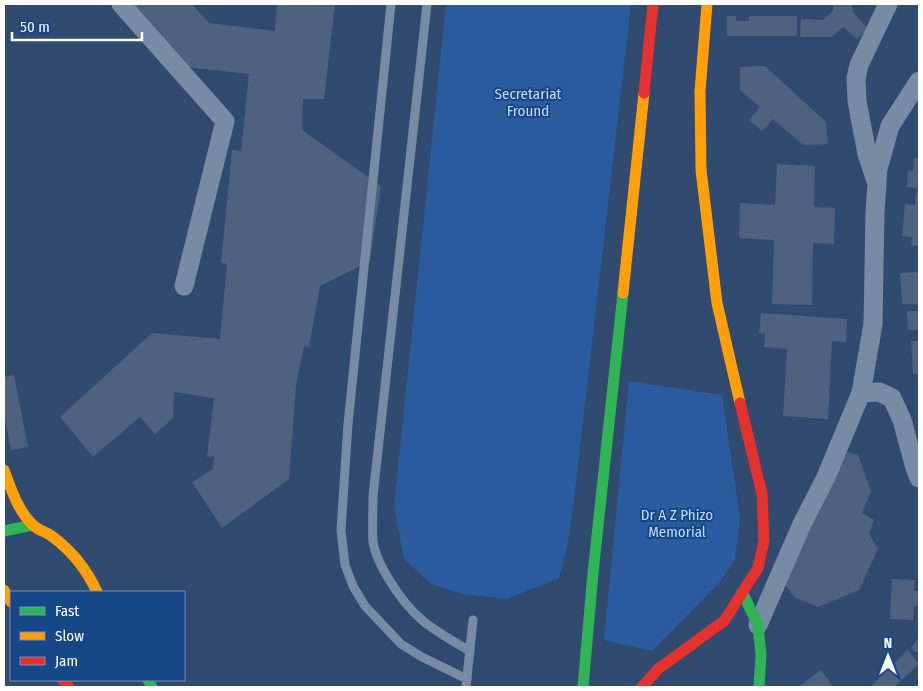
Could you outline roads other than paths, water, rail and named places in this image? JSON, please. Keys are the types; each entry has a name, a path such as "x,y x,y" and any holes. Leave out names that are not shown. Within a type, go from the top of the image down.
{"street":[{"path":"121,4 225,121 184,286"},
{"path":"583,687 594,563 653,4"},
{"path":"642,687 658,669 724,620 758,568 764,541 762,494 717,302 702,179 699,134 700,91 707,4"},
{"path":"877,184 867,154 857,101 856,78 859,65 888,4"},
{"path":"758,626 862,393 873,324 874,212 878,169 890,126 919,81"},
{"path":"862,393 879,392 892,398 902,420 919,478"},
{"path":"4,470 21,507 33,526 50,535 74,554 89,574 97,591"},
{"path":"4,530 33,526"},
{"path":"742,592 758,626 761,654 759,687"}],"lane":[{"path":"391,4 349,415 340,530 345,565 352,586 365,606 401,644 467,683 473,620"},
{"path":"427,4 373,496 373,543 383,570 399,597 412,612 432,629 470,650"}],"park label":[{"name":"Secretariat Fround","path":"528,102"},
{"name":"Dr A Z Phizo Memorial","path":"677,524"}]}
